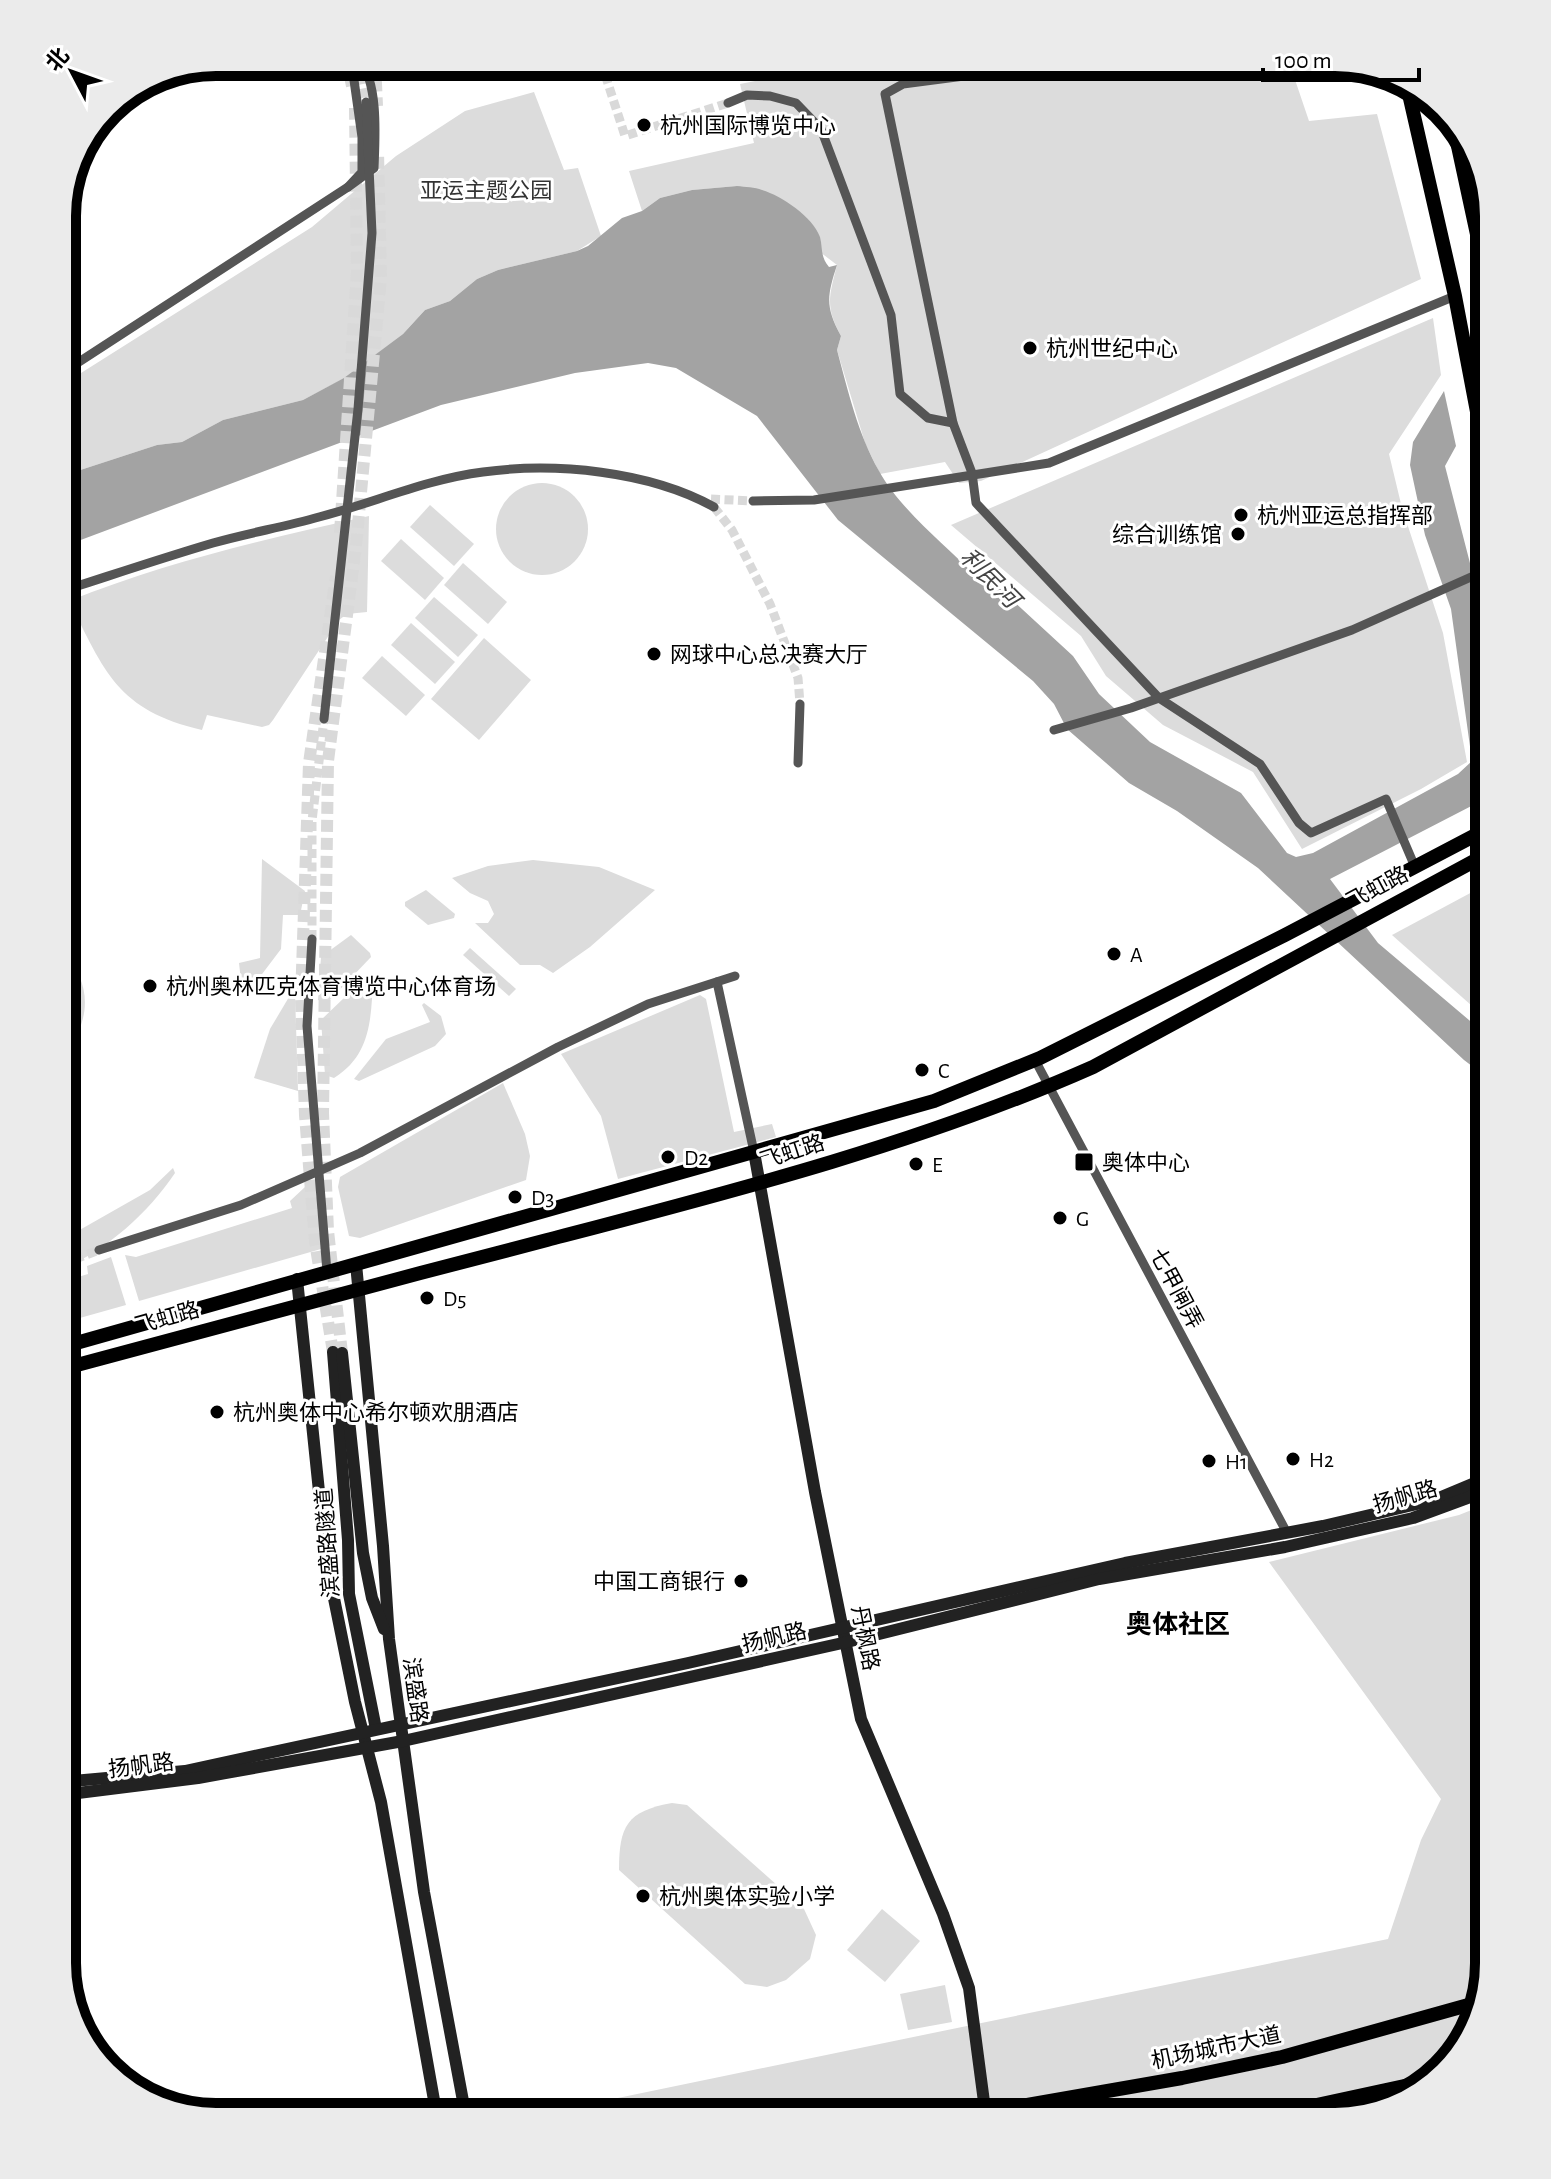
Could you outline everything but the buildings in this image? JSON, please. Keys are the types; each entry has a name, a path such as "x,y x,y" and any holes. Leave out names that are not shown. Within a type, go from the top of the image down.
{"main road":[{"path":"1410,98 1455,296 1475,401"},
{"path":"1459,153 1475,225"},
{"name":"飞虹路","path":"76,1343 934,1101 1035,1060 1475,835"},
{"name":"飞虹路","path":"76,1365 762,1184 1049,1087 1093,1067 1475,860"},
{"name":"丹枫路","path":"754,1152 815,1492 861,1719 943,1914 969,1988 985,2103"},
{"name":"滨盛路","path":"356,1264 389,1639 424,1892 463,2103"},
{"path":"297,1279 326,1559 355,1702 370,1730 365,1747 381,1802 435,2103"},
{"name":"滨盛路隧道","path":"370,1730 349,1594 338,1353 363,1553 372,1598 389,1639"},
{"path":"76,1781 185,1771 688,1663 1125,1563 1287,1533 1434,1500 1475,1483"},
{"name":"扬帆路","path":"76,1793 198,1778 403,1741 847,1642 1099,1579 1285,1547 1413,1518 1475,1495"},
{"name":"机场城市大道","path":"1046,2103 1282,2057 1468,2005"},
{"path":"1326,2103 1398,2087"}],"street":[{"path":"348,187 362,172 362,137 353,76"},
{"path":"76,364 374,168 372,95 368,76"},
{"path":"964,76 903,84 885,94 953,423 972,473 976,503 1159,698 1260,764 1299,823 1311,833 1386,799 1415,867"},
{"path":"728,103 747,95 770,96 796,103 821,129 891,315 900,394 928,418 953,423"},
{"path":"324,719 358,409 372,233 366,102"},
{"path":"753,501 814,500 1049,463 1455,296"},
{"path":"76,587 215,542 317,518 443,480 483,472 523,469 627,476 708,502"},
{"path":"1054,730 1131,708 1352,630 1475,575"},
{"path":"798,763 800,704"},
{"path":"312,939 307,1026 327,1272"},
{"path":"99,1250 241,1205 360,1153 648,1004 735,976"},
{"path":"717,982 754,1152"},
{"name":"七甲闸弄","path":"1035,1060 1287,1533"}],"green space":[{"name":"杭州世纪中心","path":"781,76 1294,76 1309,121 1377,114 1421,279 981,481 959,483 945,462 880,474 865,443 837,350 841,336 832,317 830,301 837,265 820,252 820,237 737,186 692,190 660,198 642,211 629,171 754,143 740,84"},
{"name":"亚运主题公园","path":"534,92 564,170 578,168 601,236 577,251 498,270 477,279 450,301 425,310 403,334 345,378 303,400 223,420 182,442 157,445 76,471 76,376 312,227 396,156 465,111"},
{"name":"综合训练馆","path":"1433,318 1441,375 1389,454 1402,508 1443,633 1467,762 1421,789 1302,849 1253,772 1163,725 1106,676 1081,636 951,525"},
{"path":"542,483 559,487 574,497 584,512 588,529 584,546 574,561 559,571 542,575 525,571 510,561 500,546 496,529 500,512 510,497 525,487"},
{"path":"430,505 474,544 454,566 410,527"},
{"path":"369,516 367,612 347,614 339,620 269,725 262,727 207,715 202,730 173,722 132,699 104,668 76,615 76,598 179,563"},
{"path":"401,539 444,578 425,600 381,561"},
{"path":"463,563 507,602 488,624 444,585"},
{"path":"434,597 478,635 458,657 415,618"},
{"path":"411,623 455,662 435,684 391,645"},
{"path":"484,638 531,680 479,740 431,699"},
{"path":"382,656 425,695 406,716 362,678"},
{"path":"262,859 305,891 300,915 283,915 281,949 247,994 242,990 239,963 260,958"},
{"path":"533,860 599,867 655,890 590,947 553,973 540,965 520,965 475,923 488,923 494,914 488,901 470,893 452,878 488,866"},
{"path":"426,890 455,914 454,918 428,925 405,906 405,902"},
{"path":"1475,891 1475,1009 1392,935"},
{"path":"351,935 371,957 327,1003 318,1000 321,957"},
{"path":"470,948 516,989 509,996 463,955"},
{"path":"76,971 84,990 85,1004 76,1036"},
{"path":"369,974 373,980 370,1022 362,1047 346,1069 334,1078 325,1075 321,1020"},
{"path":"292,992 295,993 298,1091 254,1078 270,1029"},
{"path":"700,995 706,999 734,1132 772,1124 776,1137 618,1179 601,1116 561,1054"},
{"path":"424,1003 441,1016 446,1034 435,1046 359,1081 354,1079 386,1039 430,1022 422,1005"},
{"path":"503,1083 525,1134 530,1156 526,1180 360,1238 349,1236 338,1187 340,1177"},
{"path":"173,1168 175,1173 139,1216 95,1252 76,1262 76,1232 150,1190"},
{"path":"305,1187 316,1191 321,1249 139,1301 125,1255 136,1257 292,1208 290,1201"},
{"path":"111,1257 126,1305 76,1319 76,1278 88,1274 87,1266"},
{"path":"1475,1509 1474,1981 1456,2033 1434,2062 1420,2074 1389,2092 1353,2102 1335,2103 594,2103 1388,1939 1421,1840 1441,1799 1269,1562"},
{"path":"672,1803 687,1805 804,1909 816,1935 810,1959 786,1980 767,1987 745,1984 619,1870 621,1842 629,1823 645,1811"},
{"path":"882,1909 920,1941 885,1982 847,1950"},
{"path":"945,1985 952,2022 908,2030 900,1994"}],"shaded area":[{"path":"737,186 756,188 787,202 811,222 820,237 826,263 829,267 837,265 829,301 841,336 837,350 854,412 879,471 898,499 975,575 982,572 1073,656 1099,694 1150,742 1241,793 1287,853 1296,857 1313,853 1458,774 1472,761 1451,609 1425,535 1410,465 1413,442 1444,391 1456,446 1445,466 1475,583 1475,804 1330,879 1378,943 1475,1025 1475,1068 1258,868 1177,811 1129,783 1067,729 1054,704 1033,681 838,520 757,416 676,368 648,363 575,373 441,405 76,542 76,471 157,445 182,442 223,420 303,400 344,378 403,334 425,310 450,301 477,279 498,270 577,251 588,246 622,218 642,211 660,198 692,190"}],"tunnel":[{"path":"350,76 352,86"},
{"path":"361,76 366,102"},
{"path":"374,76 377,106"},
{"path":"606,76 625,136 728,103"},
{"path":"340,533 357,271 355,108"},
{"path":"342,1353 328,1231 323,1113 328,761 356,546 381,278 378,152"},
{"path":"711,499 753,501"},
{"path":"714,507 732,530 770,604 798,678 800,704"},
{"path":"333,1352 315,1242 305,1115 301,999 309,763 336,576"},
{"path":"312,939 312,821 324,719"},
{"path":"76,1259 99,1250"}],"place":[{"name":"杭州国际博览中心","path":"644,125"},
{"name":"杭州世纪中心","path":"1030,348"},
{"name":"杭州亚运总指挥部","path":"1241,515"},
{"name":"综合训练馆","path":"1238,534"},
{"name":"网球中心总决赛大厅","path":"654,654"},
{"name":"A","path":"1114,954"},
{"name":"杭州奥林匹克体育博览中心体育场","path":"150,986"},
{"name":"C","path":"922,1070"},
{"name":"D2","path":"668,1157"},
{"name":"奥体中心","path":"1084,1162"},
{"name":"E","path":"916,1164"},
{"name":"D3","path":"515,1197"},
{"name":"G","path":"1060,1218"},
{"name":"D5","path":"427,1298"},
{"name":"杭州奥体中心希尔顿欢朋酒店","path":"217,1412"},
{"name":"H2","path":"1293,1459"},
{"name":"H1","path":"1209,1461"},
{"name":"中国工商银行","path":"741,1581"},
{"name":"杭州奥体实验小学","path":"643,1896"}],"district":[{"name":"奥体社区","path":"1178,1624"}],"water label":[{"name":"利民河","path":"990,578"}]}
